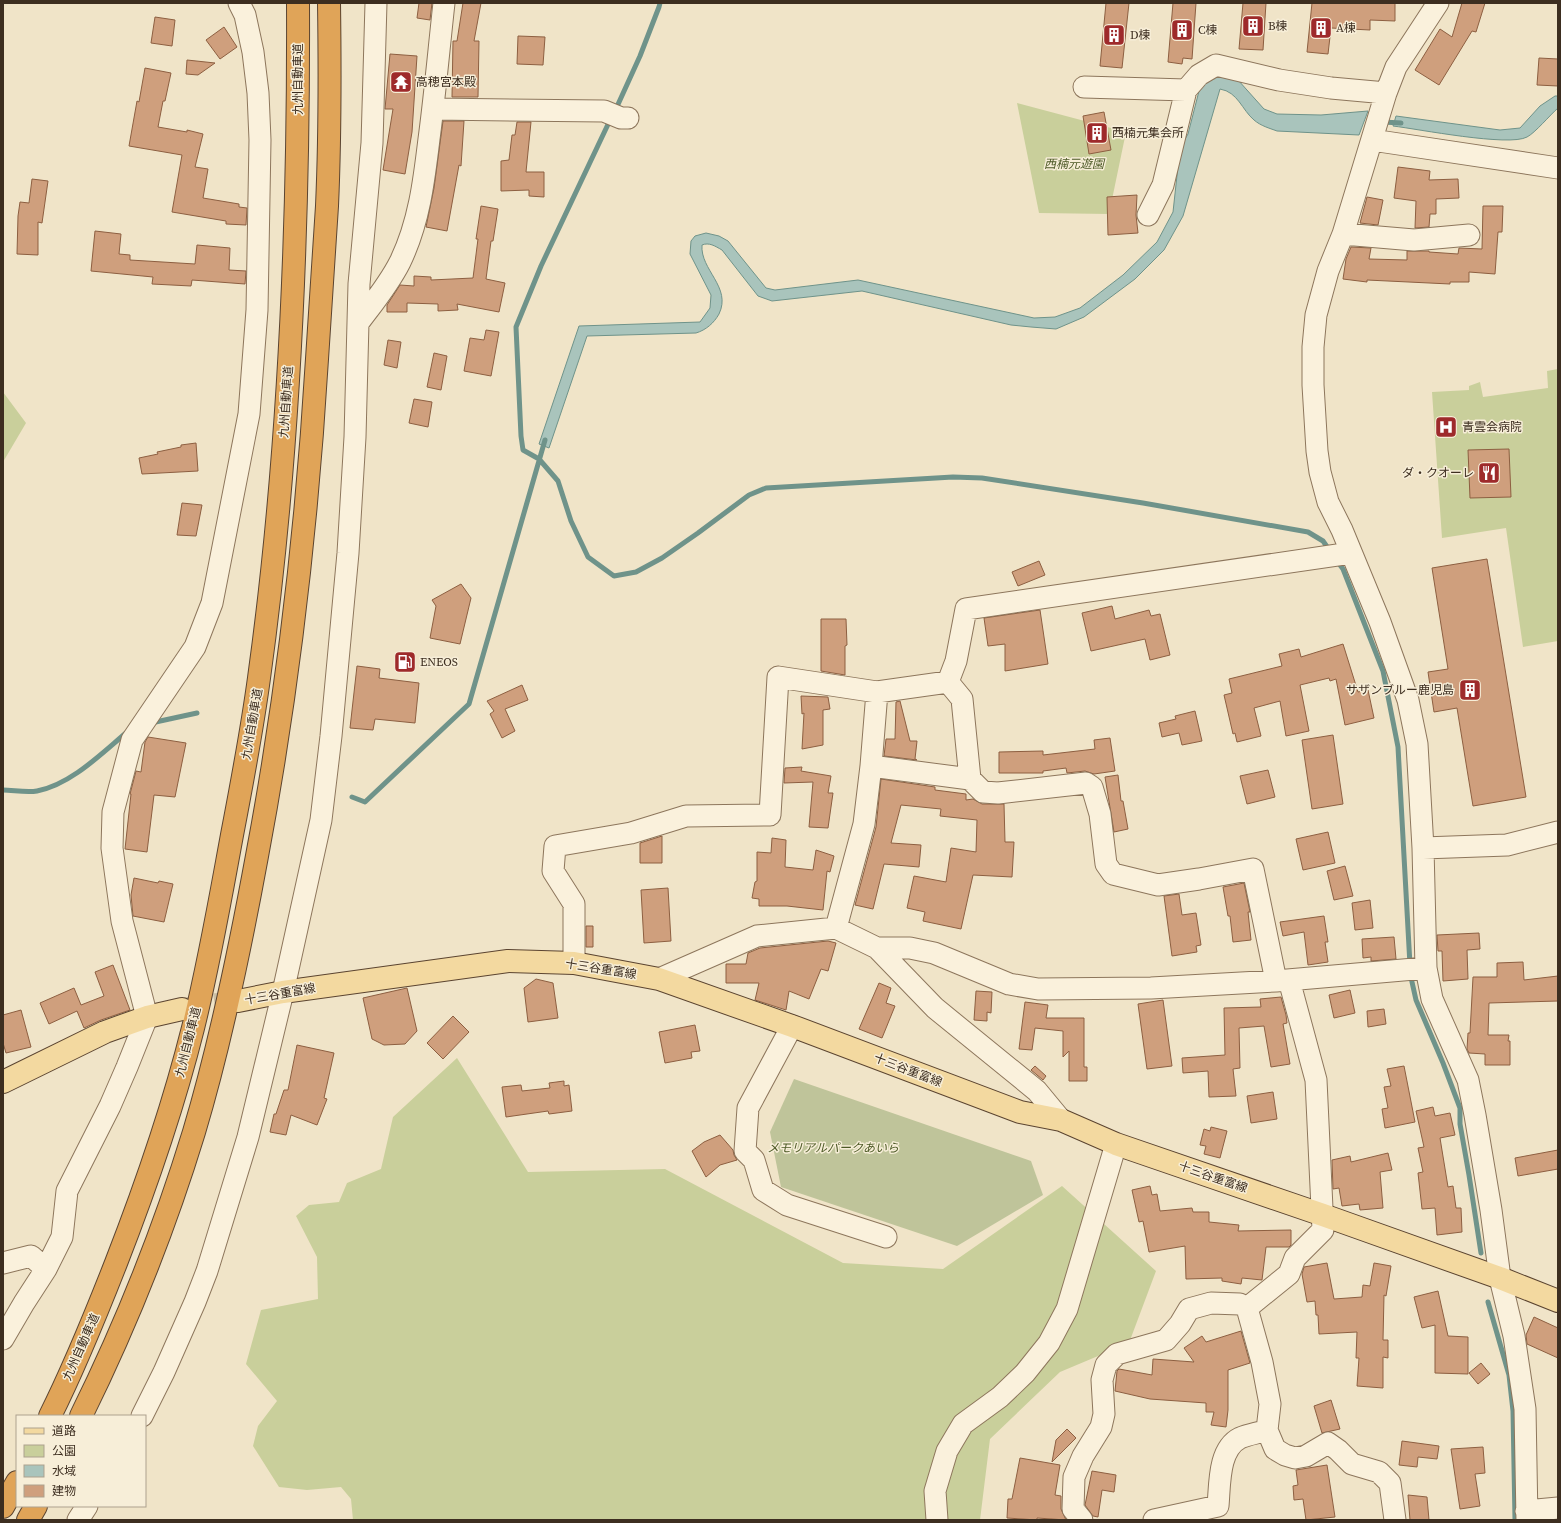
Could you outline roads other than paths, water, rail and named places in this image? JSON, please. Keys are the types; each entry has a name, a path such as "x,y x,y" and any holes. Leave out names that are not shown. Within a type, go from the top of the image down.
{"highway":[{"path":"289,3 294,77 296,203 292,322"},
{"name":"九州自動車道","path":"50,1415 100,1305 136,1211 167,1123 193,1027 218,912 259,679 274,548 285,431 292,322 297,202 298,3"},
{"path":"327,204 330,70 329,3"},
{"path":"82,1415 124,1322 164,1223 194,1132 220,1036 267,805 287,681 301,562 313,431 336,68 337,3"},
{"path":"3,1507 16,1484"},
{"path":"28,1520 35,1507"}],"main road":[{"name":"十三谷重富線","path":"238,1001 283,992 508,961 574,962 659,979 792,1026 1020,1112 1061,1120 1116,1144 1323,1215 1500,1278 1558,1301"},
{"path":"3,1082 105,1032 147,1017 182,1009"}],"street":[{"path":"239,3 244,15 253,52"},
{"path":"3,1339 46,1269 62,1237 67,1191 110,1106 147,1017 122,921 112,848 113,812 132,740 195,647 212,603 246,429 254,368 257,310 260,140 258,93 253,52 250,3"},
{"path":"142,1415 164,1372 207,1271 248,1137 283,992 321,820 331,736 348,552 356,438 360,264 372,143 376,3"},
{"path":"359,322 388,283 400,261 412,230 422,192 433,109 444,3"},
{"path":"1438,3 1396,67 1343,234 1328,271 1316,315 1313,347 1313,385 1317,451 1320,472 1328,502 1348,554 1380,622 1408,700 1417,744 1423,848 1426,968 1432,999 1468,1080 1490,1203 1500,1278 1514,1336 1525,1408 1526,1515 1558,1508"},
{"path":"1148,215 1163,185 1186,90 1199,75 1216,65 1279,80 1324,87 1385,100"},
{"path":"1084,87 1186,90"},
{"path":"433,109 618,116"},
{"path":"1372,140 1558,168"},
{"path":"1343,234 1414,240 1469,235"},
{"path":"948,682 956,661 966,609 1348,554"},
{"path":"574,962 574,904 554,871 555,846 631,833 686,816 770,815 778,677 877,692 948,682"},
{"path":"948,682 962,699 970,779"},
{"path":"836,928 864,824 871,766 877,692"},
{"path":"871,766 970,779 983,792 998,794 1086,783 1092,787 1100,814 1106,864 1113,874 1158,884 1199,879 1253,869 1282,980 1316,1080 1323,1230 1295,1258 1289,1274 1247,1308"},
{"path":"1423,848 1507,845 1558,832"},
{"path":"659,979 757,936 836,928 877,948 935,1008 1037,1091 1061,1120"},
{"path":"877,948 910,948 934,953 1009,984 1038,989 1151,988 1282,980 1426,968"},
{"path":"792,1026 748,1108 746,1151 754,1160 763,1190 787,1205 886,1237"},
{"path":"937,1520 935,1491 947,1451 963,1424 1000,1397 1025,1373 1049,1343 1067,1309 1116,1144"},
{"path":"3,1263 31,1256 46,1269"},
{"path":"1082,1520 1073,1509 1074,1477 1083,1456 1101,1427 1104,1414 1102,1380 1106,1365 1117,1354 1166,1340 1180,1324 1189,1309 1211,1303 1240,1304 1247,1308 1262,1362 1270,1404 1267,1430 1275,1449 1285,1455 1295,1458 1306,1456 1328,1443 1338,1450 1352,1464 1379,1472 1390,1483 1395,1520"},
{"path":"1154,1520 1218,1506 1224,1457 1230,1446 1240,1439 1267,1430"},
{"path":"78,1520 86,1507"}],"water":[{"path":"1221,73 1238,80 1264,109 1277,114 1321,115 1368,111 1359,135 1277,131 1265,127 1257,122 1250,116 1236,97 1220,89 1183,216 1164,250 1135,279 1084,317 1056,329 1011,325 862,291 772,301 758,296 722,250 710,244 702,245 706,263 722,295 722,304 719,314 715,320 709,326 696,333 587,336 549,448 539,444 579,326 700,322 710,308 711,295 690,254 691,241 695,236 706,233 719,236 728,241 766,288 775,290 858,280 1034,318 1055,317 1080,308 1123,275 1157,242 1173,212 1180,148 1188,134 1199,91 1206,82"},
{"path":"1555,96 1558,96 1558,108 1530,135 1517,140 1483,139 1393,126 1396,116 1500,130 1520,128 1540,106"}],"waterway":[{"path":"615,111 640,56 660,3"},
{"path":"611,118 541,266 516,327 521,436 523,450 539,459 558,481 571,521 588,557 614,576 636,572 662,558 749,495 766,488 953,477 982,478 1143,503 1308,532 1323,541 1330,551"},
{"path":"1383,122 1401,123"},
{"path":"352,797 365,802 469,704 545,440"},
{"path":"1337,561 1343,569 1383,671 1398,747 1410,965"},
{"path":"151,723 197,713"},
{"path":"3,790 33,792 49,788 73,776 96,759 126,733"},
{"path":"1410,973 1416,1000 1443,1063 1460,1108 1460,1124 1481,1253"},
{"path":"1488,1302 1509,1375 1513,1411 1515,1520"}],"tunnel":[{"path":"182,1009 238,1001"}],"place":[{"name":"B棟","path":"1253,26"},
{"name":"A棟","path":"1321,28"},
{"name":"C棟","path":"1182,30"},
{"name":"D棟","path":"1114,35"},
{"name":"高穂宮本殿","path":"401,82"},
{"name":"西楠元集会所","path":"1097,133"},
{"name":"青雲会病院","path":"1446,427"},
{"name":"ダ・クオーレ","path":"1489,473"},
{"name":"ENEOS","path":"405,662"},
{"name":"サザンブルー鹿児島","path":"1470,690"}],"park label":[{"name":"西楠元遊園","path":"1074,164"},
{"name":"メモリアルパークあいら","path":"833,1148"}]}
